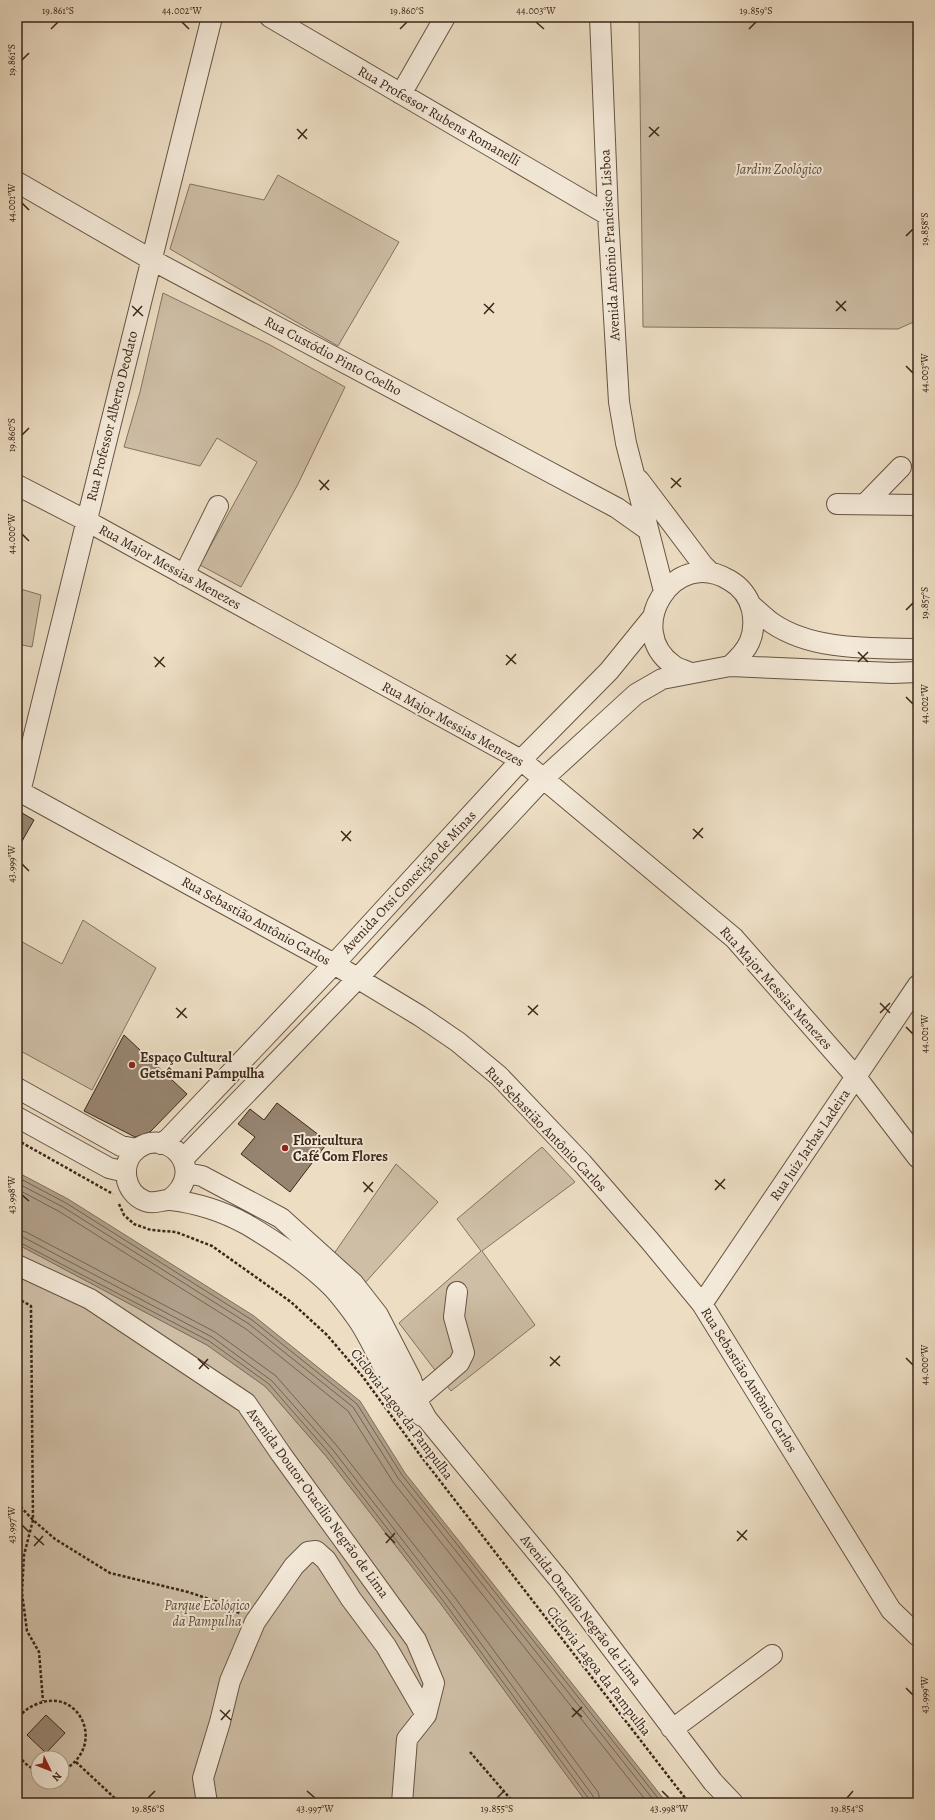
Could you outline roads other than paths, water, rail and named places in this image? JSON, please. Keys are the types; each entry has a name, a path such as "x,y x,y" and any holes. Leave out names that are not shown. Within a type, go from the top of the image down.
{"street":[{"name":"Rua Professor Alberto Deodato","path":"18,791 212,17"},
{"name":"Rua Professor Rubens Romanelli","path":"270,17 608,215"},
{"path":"401,94 445,17"},
{"name":"Avenida Antônio Francisco Lisboa","path":"600,17 608,215 619,402 626,444 664,591"},
{"name":"Rua Custódio Pinto Coelho","path":"17,182 152,260 617,508 648,530"},
{"path":"865,504 900,467"},
{"name":"Avenida Antônio Francisco Lisboa","path":"633,472 703,565 711,573"},
{"name":"Rua Major Messias Menezes","path":"17,485 184,574 521,760 734,938 856,1077 918,1158"},
{"path":"836,504 918,505"},
{"path":"184,574 218,506"},
{"path":"730,666 743,655 751,639 754,622 751,605 744,593 735,584 724,577 711,573 698,572 685,576 674,582 664,591 652,618 653,636 661,652 673,665 690,673 730,666 892,673 918,672"},
{"path":"751,605 773,623 797,635 840,647 918,649"},
{"name":"Avenida Orsi Conceição de Minas","path":"161,1144 169,1138 334,964 521,760 609,671 652,618"},
{"name":"Avenida Orsi Conceição de Minas","path":"185,1166 544,778 636,694 662,679 690,673"},
{"name":"Rua Sebastião Antônio Carlos","path":"18,791 358,978 426,1020 458,1042 500,1076 582,1163 650,1241 702,1304 890,1610 918,1636"},
{"name":"Rua Juiz Jarbas Ladeira","path":"702,1304 918,985"},
{"path":"17,1088 121,1146 137,1150"},
{"path":"17,1117 109,1168 126,1172"},
{"path":"153,1143 161,1144 170,1146 177,1152 185,1166 182,1186 177,1194 170,1199 154,1203 139,1198 129,1187 126,1172 127,1164 137,1150 153,1143"},
{"name":"Avenida Otacílio Negrão de Lima","path":"185,1166 282,1218 353,1283 378,1315 411,1379 417,1399 427,1419 562,1583 671,1728 713,1782 733,1803"},
{"name":"Avenida Otacílio Negrão de Lima","path":"170,1199 210,1209 245,1224 301,1261 331,1286 357,1318 400,1396 411,1409 427,1419"},
{"name":"Avenida Doutor Otacilio Negrão de Lima","path":"17,1265 90,1299 246,1403 281,1454 416,1640 434,1683 426,1715 408,1739 402,1803"},
{"path":"417,1399 459,1363 464,1353 454,1317 457,1292"},
{"name":"Avenida Doutor Otacilio Negrão de Lima","path":"207,1803 203,1778 220,1722 230,1681 255,1622 294,1566 308,1552 316,1551 326,1560 350,1599 386,1646 426,1715"},
{"path":"671,1728 678,1725 772,1655"}],"water":[{"path":"17,1172 68,1199 254,1316 360,1401 405,1473 667,1803 587,1803 441,1604 326,1456 266,1387 207,1345 17,1244"}],"place":[{"name":"Espaço Cultural Getsêmani Pampulha","path":"132,1065"},
{"name":"Floricultura Café Com Flores","path":"285,1148"}],"park label":[{"name":"Jardim Zoológico","path":"779,169"},
{"name":"Parque Ecológico da Pampulha","path":"207,1614"}]}
